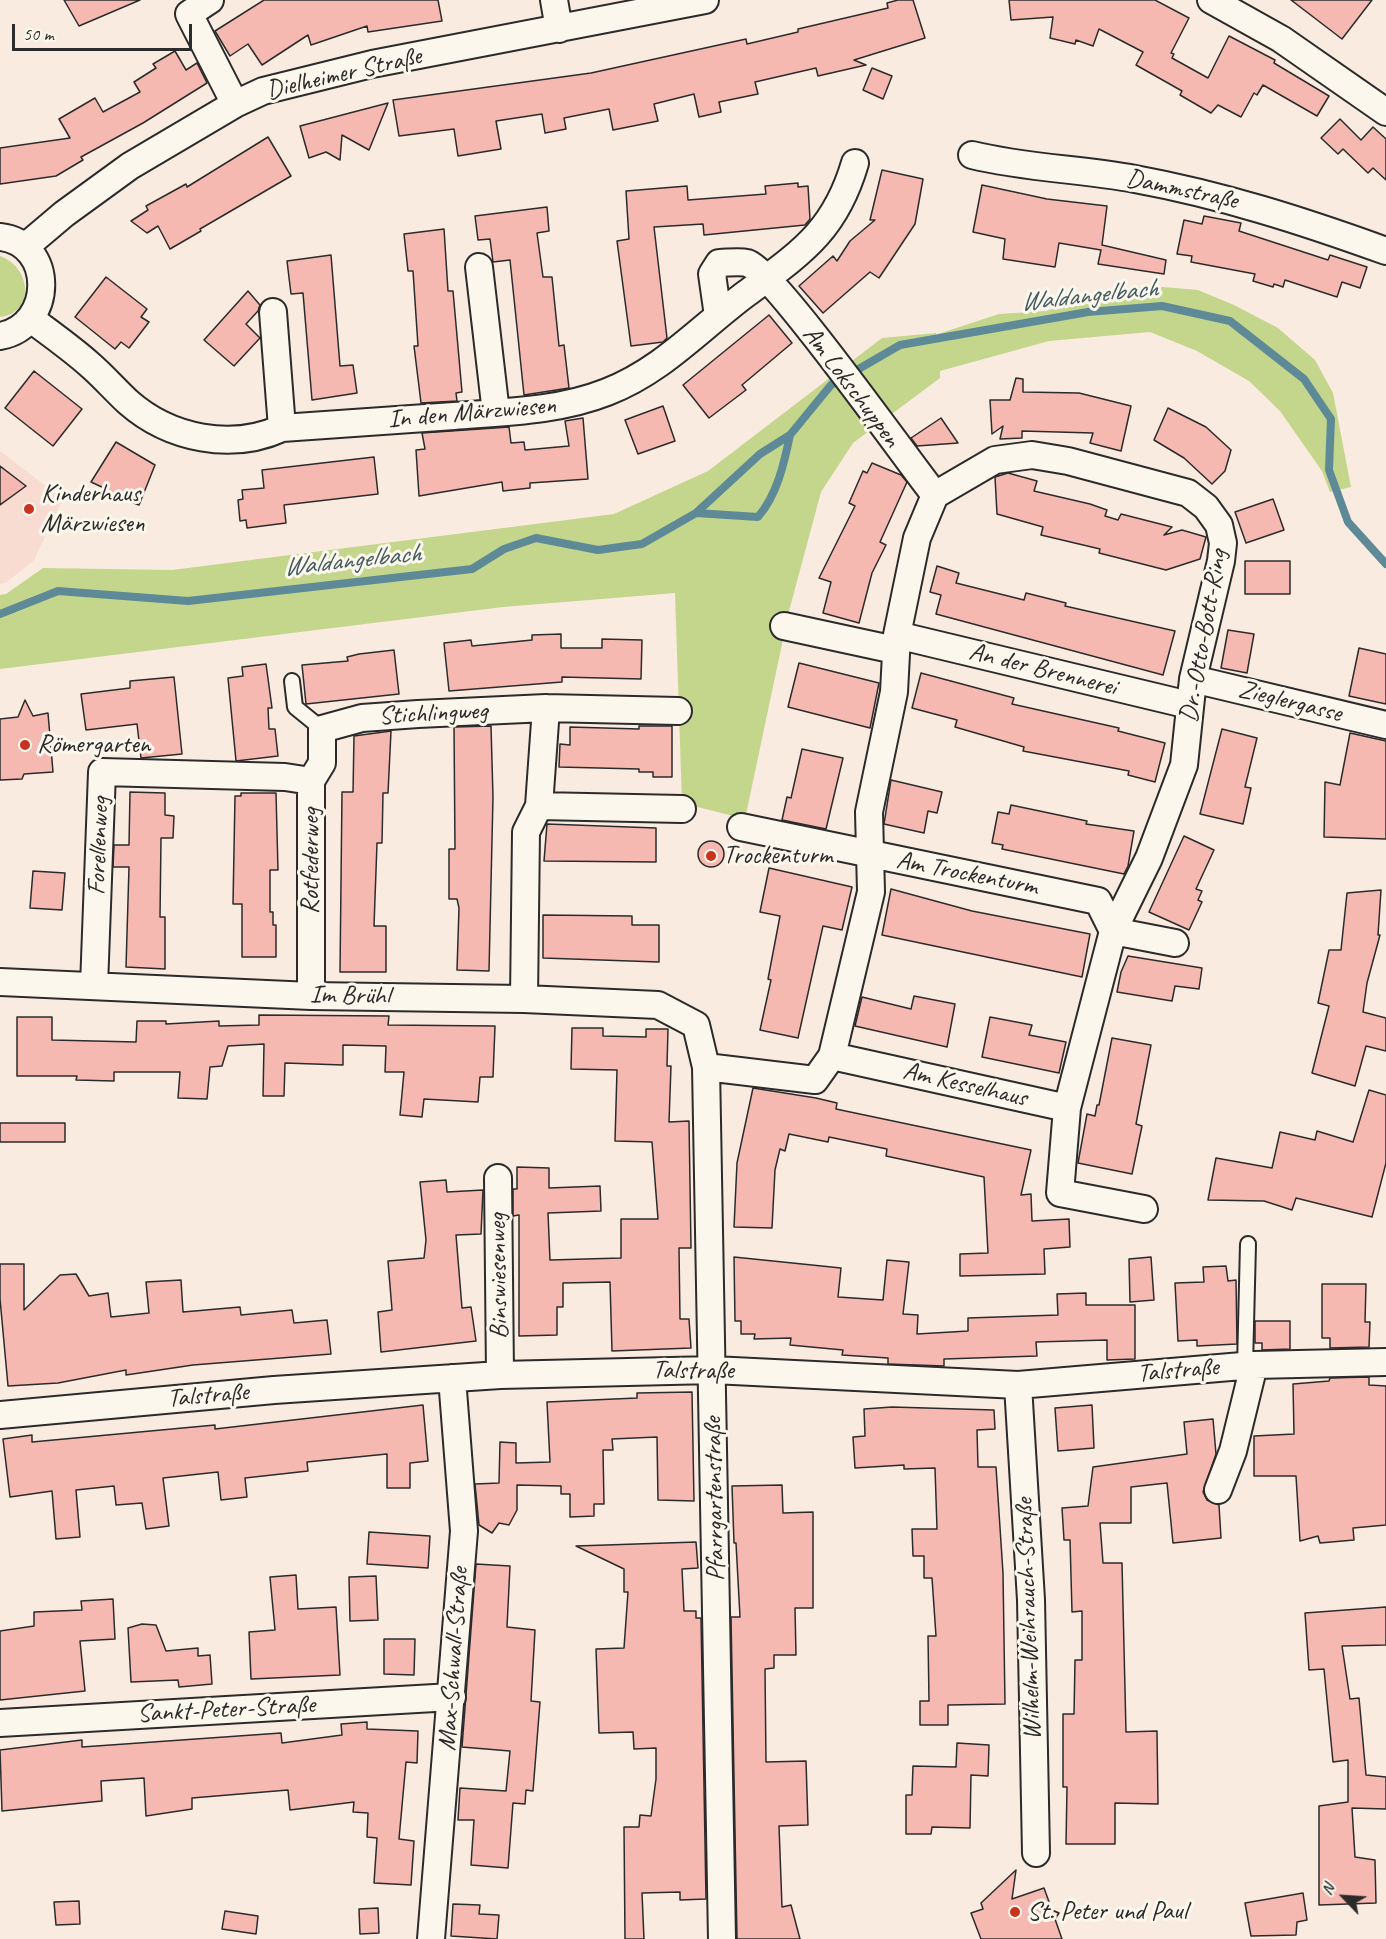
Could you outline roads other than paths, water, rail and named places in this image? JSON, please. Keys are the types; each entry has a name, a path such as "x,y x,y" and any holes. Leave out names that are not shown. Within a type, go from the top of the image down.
{"street":[{"path":"210,0 189,14 235,104"},
{"path":"554,0 559,29"},
{"name":"Dielheimer Straße","path":"25,247 64,214 130,166 235,104 263,91 372,64 705,0"},
{"path":"1211,0 1281,39 1386,112"},
{"name":"Dammstraße","path":"972,155 999,162 1085,171 1218,196 1295,219 1386,251"},
{"name":"In den Märzwiesen","path":"31,319 90,364 130,404 152,418 188,435 230,442 263,437 282,428 496,413 566,405 608,392 671,357 718,316 767,279 831,220 846,194 855,163"},
{"path":"0,237 8,237 25,247 40,269 42,295 31,319 12,334 0,336"},
{"name":"Am Lokschuppen","path":"718,316 712,274 719,263 747,263 767,279 826,351 935,495"},
{"path":"479,267 496,413"},
{"path":"273,312 282,428"},
{"name":"Dr.-Otto-Bott-Ring","path":"935,495 994,460 1032,455 1068,461 1188,493 1206,507 1219,525 1224,543 1193,679 1184,765 1149,858 1113,930 1067,1108"},
{"path":"706,1067 815,1080 832,1056 871,892 869,812 894,692 896,642 917,538 935,495"},
{"name":"An der Brennerei","path":"784,626 896,642 1189,705"},
{"name":"Zieglergasse","path":"1193,679 1386,725"},
{"path":"524,999 526,832 539,806 546,708"},
{"name":"Stichlingweg","path":"322,729 362,718 546,708 678,711"},
{"name":"Rotfederweg","path":"311,996 311,781 322,763 322,729"},
{"name":"Forellenweg","path":"94,986 102,772 285,777 311,781"},
{"path":"539,806 682,809"},
{"name":"Am Trockenturm","path":"741,827 1098,901 1113,930"},
{"path":"1113,930 1175,943"},
{"name":"Im Brühl","path":"0,982 311,996 524,999 658,1005 696,1025"},
{"name":"Pfarrgartenstraße","path":"696,1025 706,1067 722,1939"},
{"name":"Am Kesselhaus","path":"832,1056 1067,1108"},
{"path":"1067,1108 1060,1193 1144,1209"},
{"name":"Binswiesenweg","path":"498,1178 500,1375"},
{"name":"Talstraße","path":"0,1415 274,1390 500,1375 713,1370 1018,1385 1249,1365 1386,1362"},
{"path":"1218,1490 1233,1451 1249,1365"},
{"name":"Max-Schwall-Straße","path":"431,1939 464,1530 452,1378"},
{"name":"Wilhelm-Weihrauch-Straße","path":"1018,1385 1031,1600 1036,1853"},
{"name":"Sankt-Peter-Straße","path":"0,1723 452,1697"}],"lane":[{"path":"292,681 295,707 322,729"},
{"path":"1248,1244 1249,1365"}],"waterway":[{"name":"Waldangelbach","path":"0,614 58,591 188,601 472,569 504,549 536,538 598,550 642,544 696,513 760,454 790,435 831,385 900,345 1088,312 1162,306 1230,321 1304,379 1331,419 1329,470 1348,522 1386,564"},
{"name":"Waldangelbach","path":"696,513 758,517 775,489 790,435"}],"place":[{"name":"Kinderhaus Märzwiesen","path":"29,509"},
{"name":"Römergarten","path":"25,745"},
{"name":"Trockenturm","path":"711,856"},
{"name":"St. Peter und Paul","path":"1015,1912"}]}
